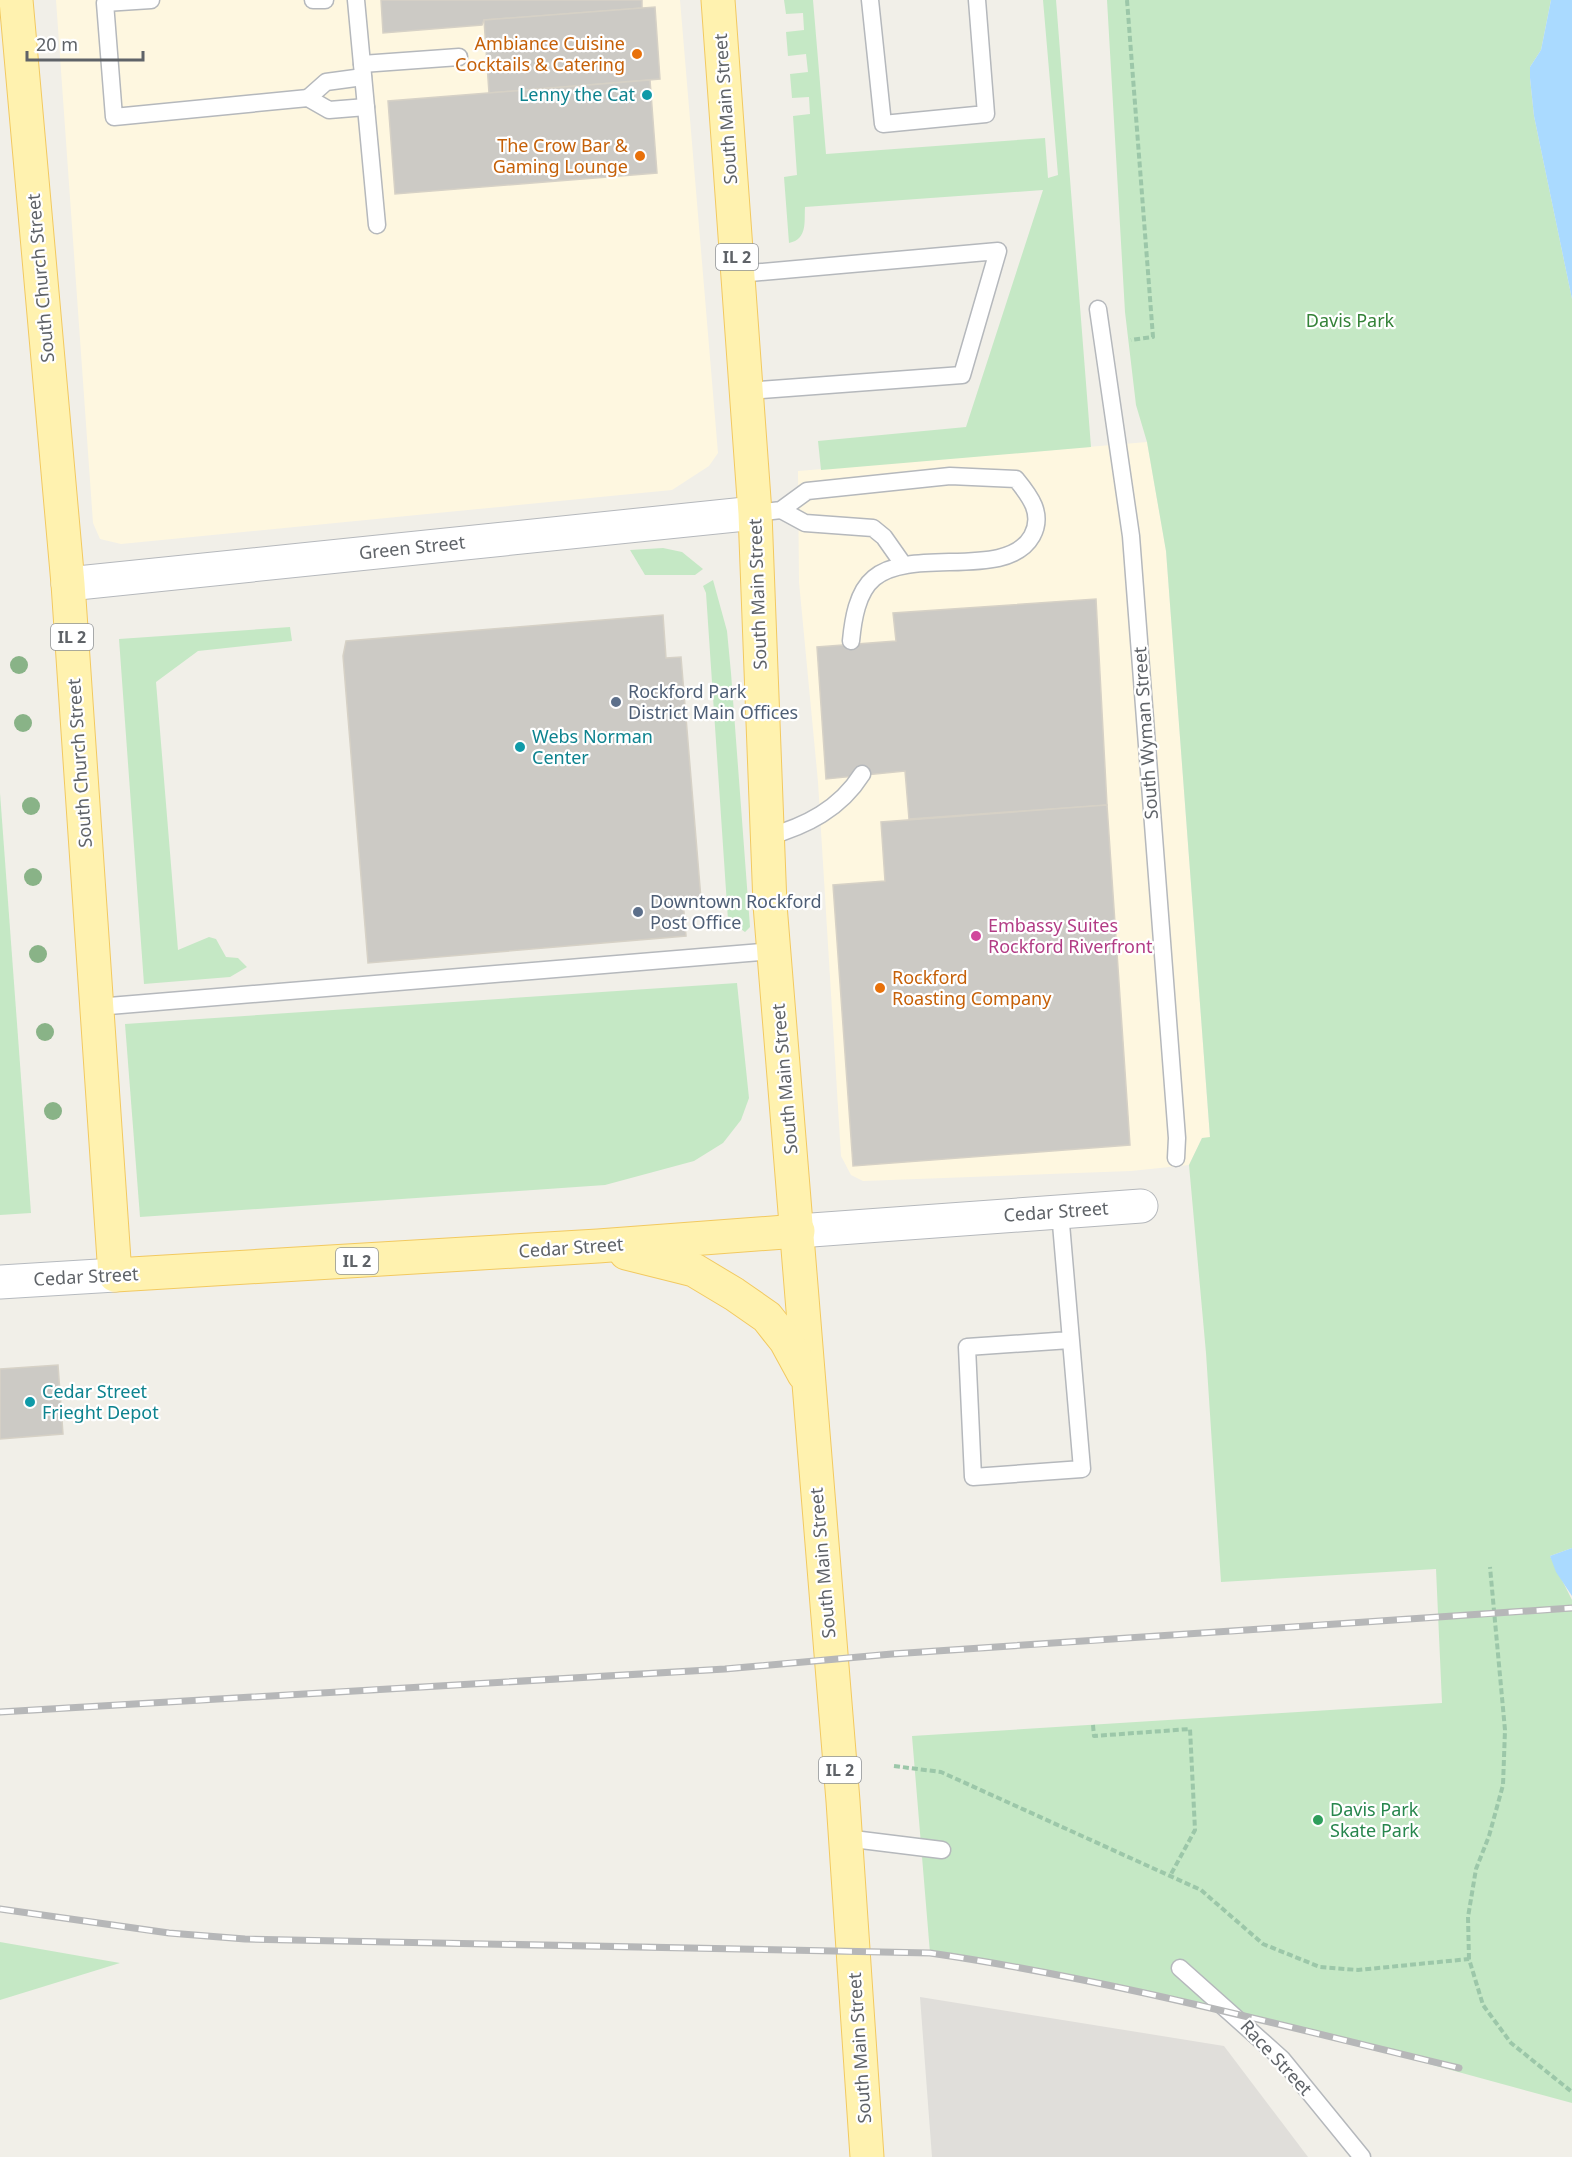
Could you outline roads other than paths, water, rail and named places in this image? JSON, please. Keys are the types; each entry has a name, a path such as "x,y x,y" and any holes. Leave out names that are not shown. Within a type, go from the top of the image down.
{"main road":[{"name":"South Church Street","path":"16,0 68,584 115,1275"},
{"name":"South Main Street","path":"718,0 747,391 768,511 767,837 774,951 846,1838 867,2157"},
{"name":"Cedar Street","path":"115,1275 598,1246 798,1231"},
{"name":"IL 2","path":"598,1246 694,1270 734,1294 767,1317 786,1341 809,1383"}],"street":[{"name":"Green Street","path":"68,584 768,511"},
{"name":"Cedar Street","path":"798,1231 1141,1206"},
{"name":"Cedar Street","path":"0,1282 115,1275"}],"lane":[{"path":"151,0 105,3 114,117 308,98 329,110 366,107"},
{"path":"313,0 326,0"},
{"path":"356,0 378,225"},
{"path":"870,0 883,124 986,114 977,0"},
{"path":"308,98 326,82 363,70 459,57"},
{"path":"739,274 998,251 962,375 747,391"},
{"name":"South Wyman Street","path":"1098,309 1131,536 1177,1138 1176,1158"},
{"path":"768,511 807,491 950,476 1016,479 1033,500 1038,526 1026,547 1005,556 928,565 903,564 874,578 861,596 853,619 851,641"},
{"path":"768,511 805,523 873,528 884,537 903,564"},
{"path":"767,837 793,830 825,813 851,792 862,774"},
{"path":"97,1007 774,951"},
{"path":"1060,1212 1071,1340 1082,1469 974,1477 967,1347 1071,1340"},
{"path":"846,1838 942,1850"},
{"name":"Race Street","path":"1180,1968 1282,2059 1362,2157"}],"water":[{"path":"1551,0 1572,0 1572,299 1534,116 1530,78 1530,67 1541,50"},
{"path":"1572,1548 1572,1596 1556,1572 1550,1556"}],"railway":[{"path":"0,1712 725,1669 892,1654 1572,1608"},
{"path":"0,1909 169,1933 245,1939 930,1953 1130,1990 1459,2068"}],"place":[{"name":"Ambiance Cuisine Cocktails & Catering","path":"637,54"},
{"name":"Lenny the Cat","path":"647,95"},
{"name":"The Crow Bar & Gaming Lounge","path":"640,156"},
{"name":"Rockford Park District Main Offices","path":"616,702"},
{"name":"Webs Norman Center","path":"520,747"},
{"name":"Downtown Rockford Post Office","path":"638,912"},
{"name":"Embassy Suites Rockford Riverfront","path":"976,936"},
{"name":"Rockford Roasting Company","path":"880,988"},
{"name":"Cedar Street Frieght Depot","path":"30,1402"},
{"name":"Davis Park Skate Park","path":"1318,1820"}],"park label":[{"name":"Davis Park","path":"1350,321"}]}
